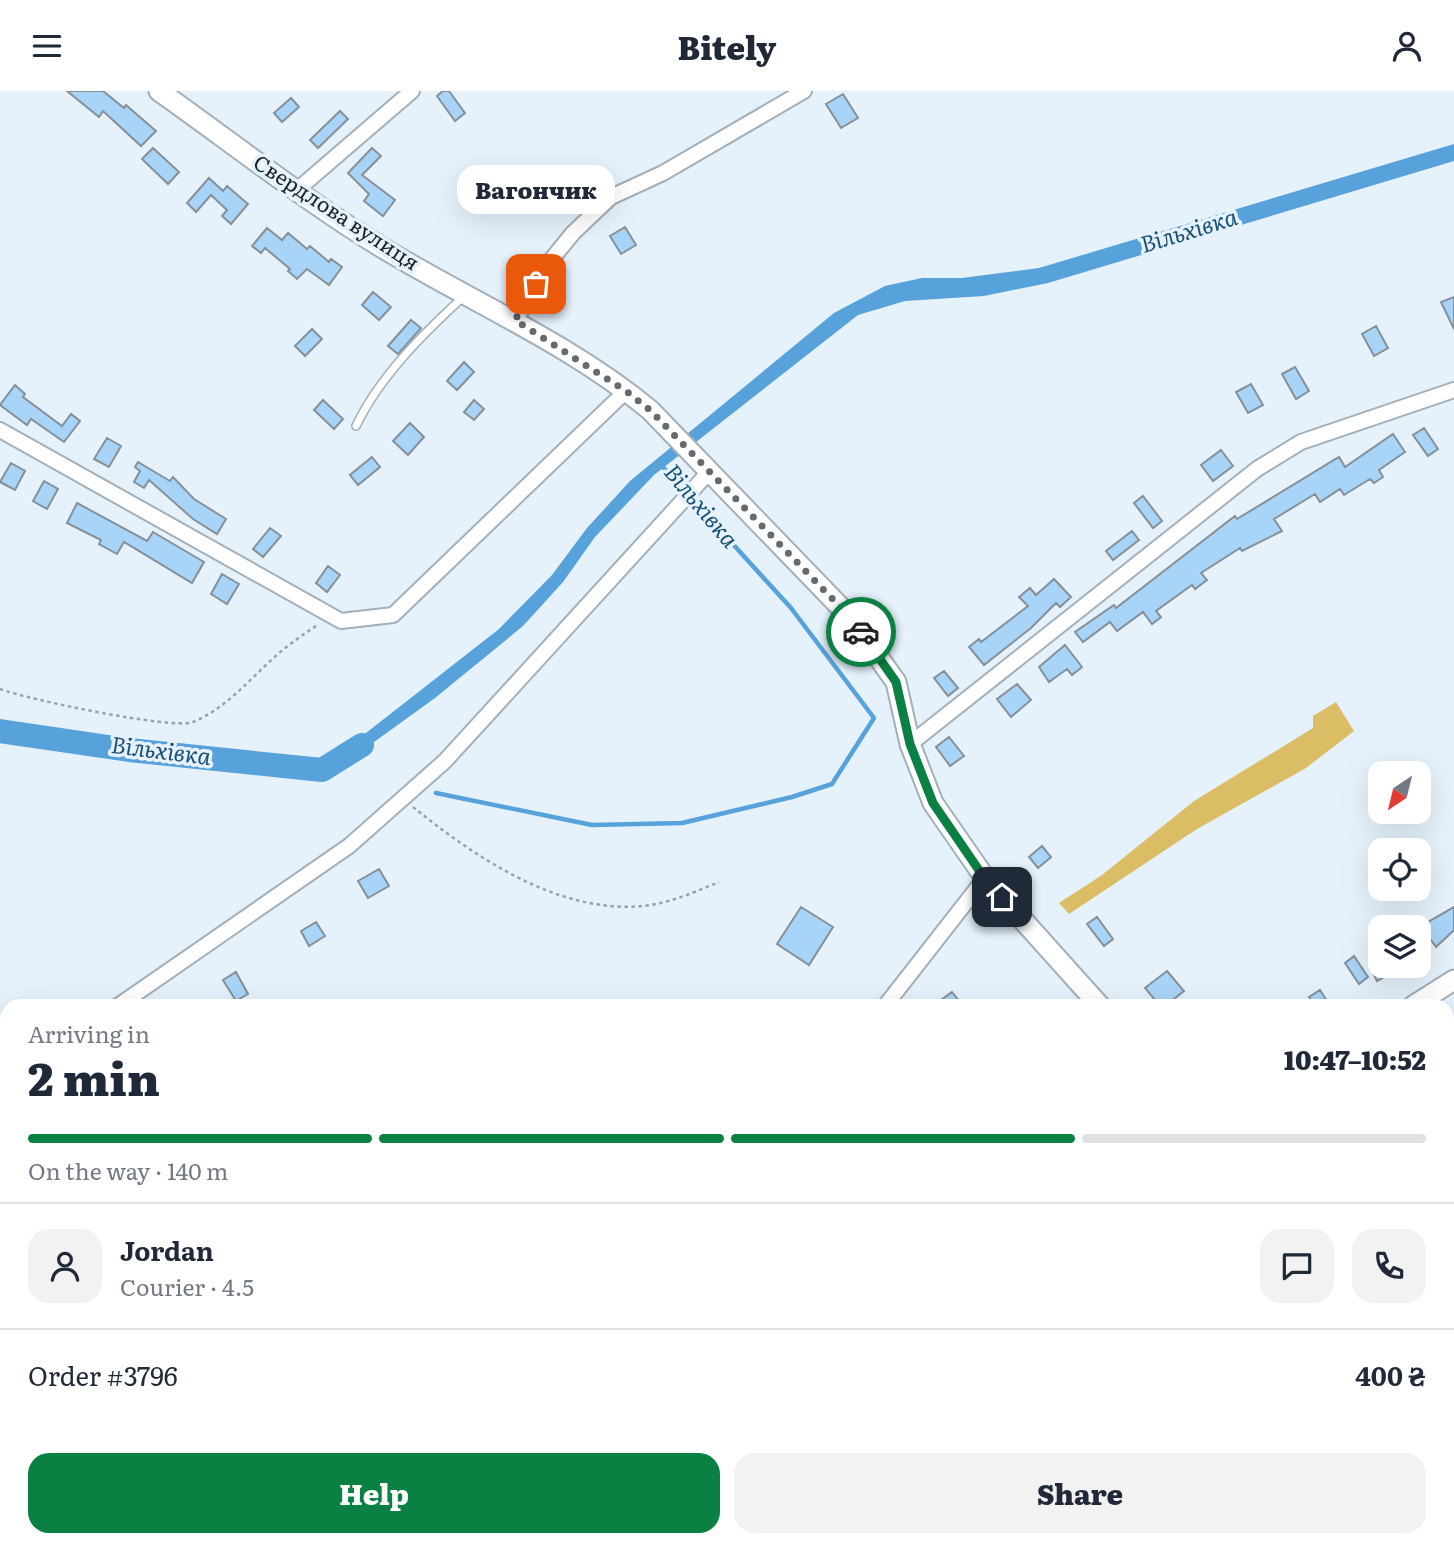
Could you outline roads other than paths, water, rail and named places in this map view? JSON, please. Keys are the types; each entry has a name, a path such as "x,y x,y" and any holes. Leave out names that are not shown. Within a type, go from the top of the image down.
{"street":[{"name":"Свердлова вулиця","path":"159,91 386,250 515,320 626,391 650,410 849,616 896,682 910,744 933,803 985,879 1094,999"},
{"path":"298,190 412,91"},
{"path":"515,320 547,265 573,233 611,197 663,173 804,91"},
{"path":"910,744 1257,469 1301,442 1454,390"},
{"path":"0,430 341,621 393,615 626,391"},
{"path":"128,999 349,846 445,761 702,466"},
{"path":"891,999 985,879"},
{"path":"1424,999 1454,980"}],"lane":[{"path":"356,426 370,398 434,324 466,294"}],"water":[{"path":"1454,144 1454,161 1048,283 984,296 905,301 858,315 654,475 595,537 563,582 523,626 435,698 338,768 334,758 499,629 552,575 587,528 630,481 834,313 885,286 922,278 962,278 1039,268"}],"waterway":[{"name":"Вільхівка","path":"436,793 592,825 682,823 792,797 832,784 874,718 791,608 662,466"},
{"name":"Вільхівка","path":"0,731 129,750 322,770 362,745"}],"place":[{"name":"Вагончик","path":"536,284"}]}
